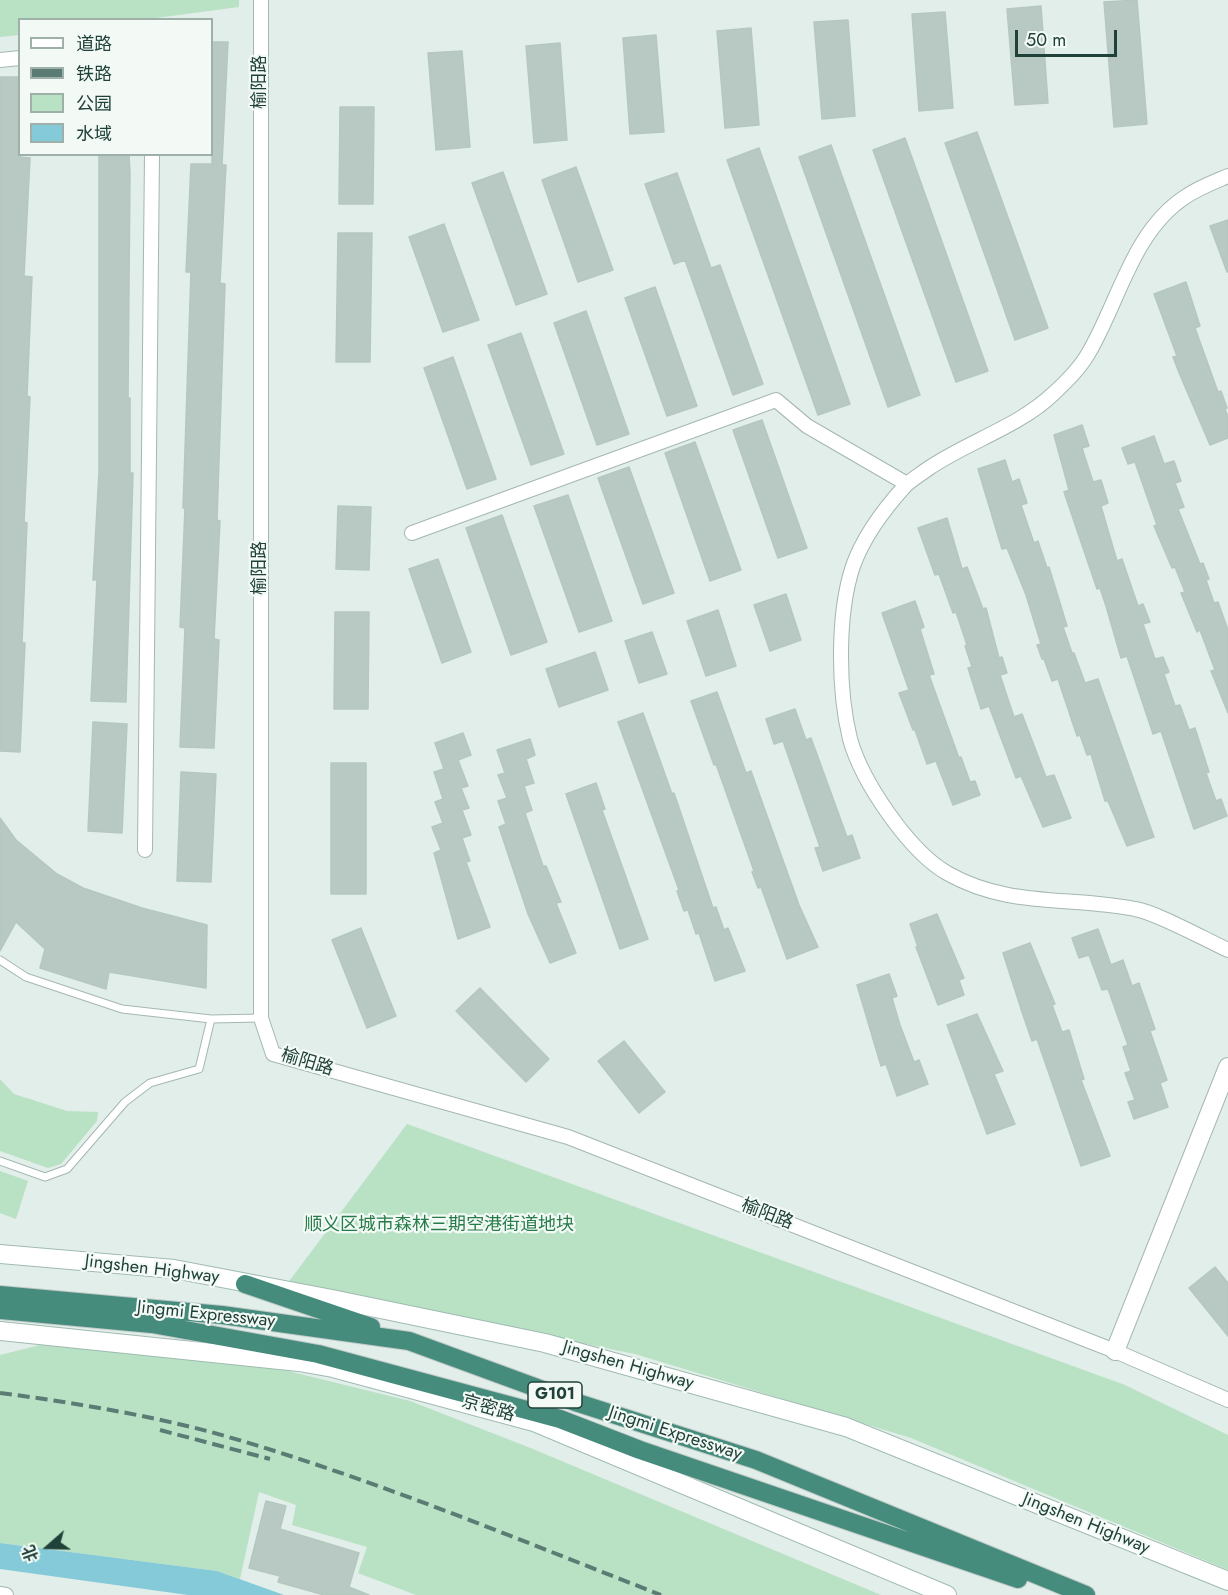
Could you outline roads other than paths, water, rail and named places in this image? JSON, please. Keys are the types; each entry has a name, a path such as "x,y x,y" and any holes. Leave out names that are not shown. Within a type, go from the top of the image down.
{"highway":[{"path":"245,1284 409,1341"},
{"name":"Jingmi Expressway","path":"0,1295 222,1315 409,1341 578,1403 756,1460 1086,1595"},
{"name":"Jingmi Expressway","path":"0,1310 152,1324 318,1354 560,1419 640,1450 1062,1595"},
{"path":"333,1368 358,1365"}],"main road":[{"path":"1114,1351 1228,1067"},
{"name":"Jingshen Highway","path":"0,1254 174,1269 354,1303 545,1343 846,1427 1228,1581"},
{"name":"京密路","path":"0,1331 182,1349 333,1368 534,1422 947,1595"}],"street":[{"name":"榆阳路","path":"261,0 261,1018 273,1054 568,1137 1114,1351 1228,1400"},
{"path":"0,60 18,58"},
{"path":"145,850 153,156"},
{"path":"1228,176 1184,197 1152,228 1088,356 1052,395 1017,420 947,456 907,484 875,525 854,566 843,616 842,677 850,739 866,775 902,834 946,873 995,893 1039,901 1137,909 1228,950"},
{"path":"412,533 776,400 807,426 907,484"},
{"path":"0,1594 6,1595"}],"lane":[{"path":"0,960 26,977 122,1009 211,1019 261,1018"},
{"path":"0,1161 45,1177 67,1169 125,1102 150,1083 199,1069 211,1019"}],"water":[{"path":"0,1543 217,1571 284,1595 188,1595 0,1569"}],"railway":[{"path":"0,1393 132,1414 211,1432 268,1449 381,1487 661,1595"},
{"path":"160,1430 270,1459"}],"park label":[{"name":"顺义区城市森林三期空港街道地块","path":"439,1226"}]}
